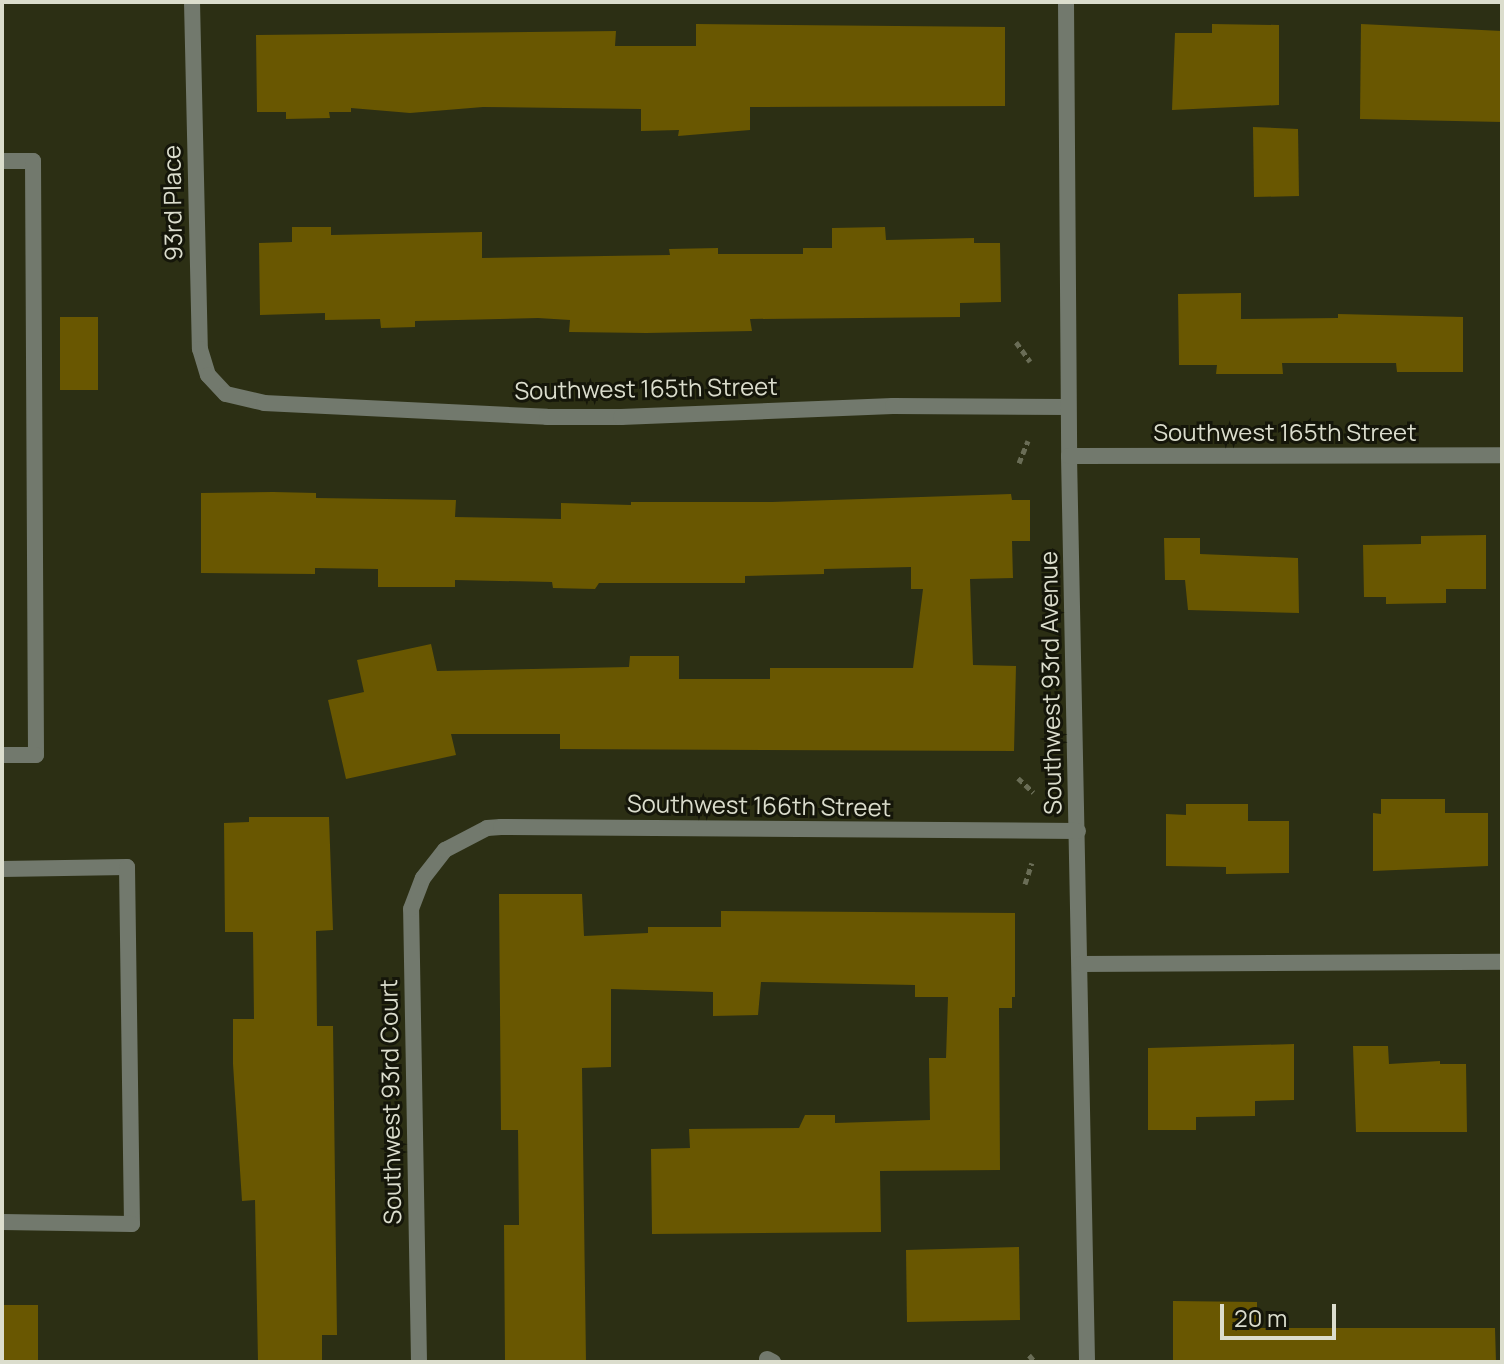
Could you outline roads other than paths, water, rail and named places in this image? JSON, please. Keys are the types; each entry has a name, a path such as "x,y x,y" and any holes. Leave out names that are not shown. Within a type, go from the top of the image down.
{"street":[{"name":"93rd Place","path":"192,2 200,349 208,375 226,394"},
{"name":"Southwest 93rd Avenue","path":"1066,2 1068,407 1087,1362"},
{"path":"2,161 33,161 36,755 2,755"},
{"name":"Southwest 165th Street","path":"226,394 264,403 547,417 893,406 1068,407"},
{"name":"Southwest 165th Street","path":"1069,456 1502,455"},
{"name":"Southwest 166th Street","path":"445,850 479,831 501,827 1078,831"},
{"name":"Southwest 93rd Court","path":"419,1362 411,909 423,878 445,850"},
{"path":"2,869 127,867 132,1224 2,1222"},
{"path":"1080,964 1502,962"}]}
